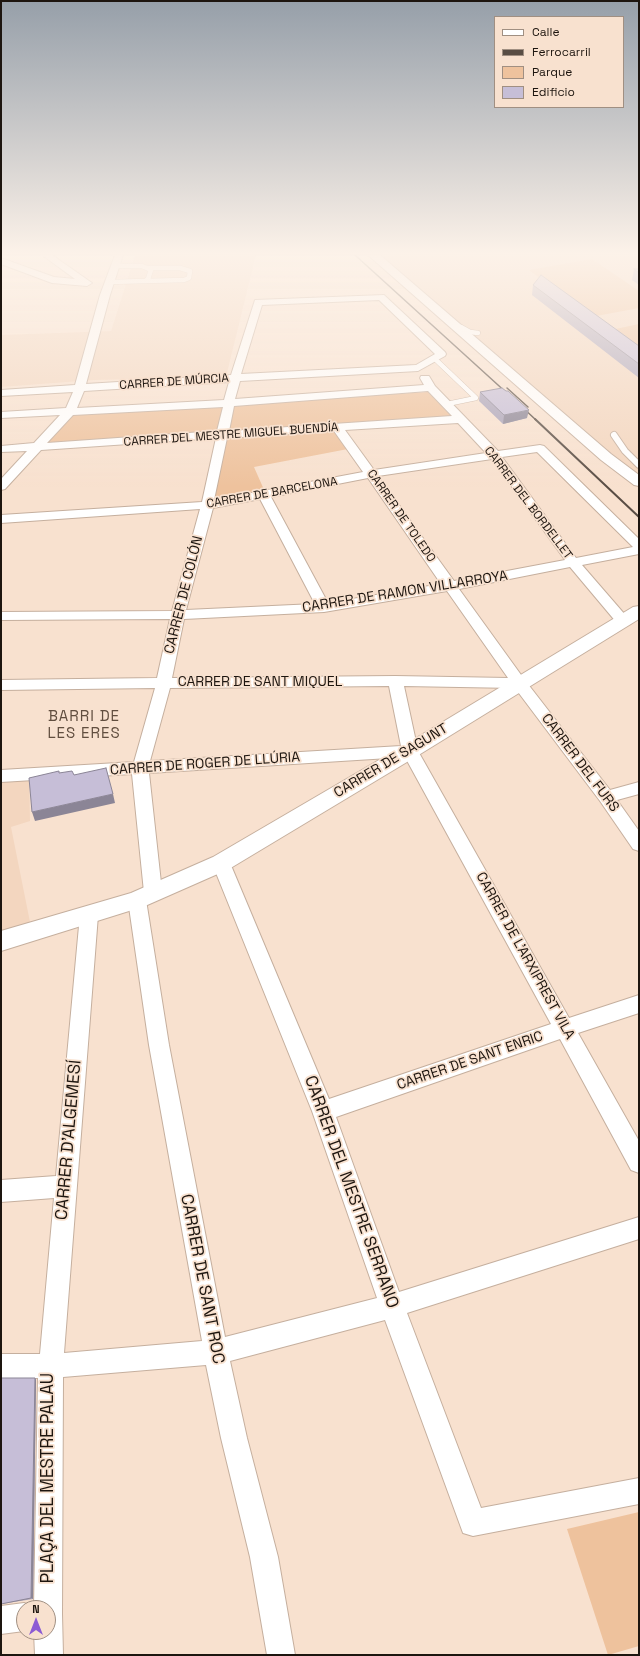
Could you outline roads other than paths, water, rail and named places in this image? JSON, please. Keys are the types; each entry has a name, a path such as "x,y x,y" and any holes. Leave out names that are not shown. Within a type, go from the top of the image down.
{"street":[{"path":"1,486 70,411 79,389 91,332"},
{"name":"CARRER DE COLÓN","path":"145,896 140,768 164,682 178,615 207,505 228,403 249,332"},
{"name":"CARRER DE COLÓN","path":"418,332 441,354 434,358"},
{"path":"461,332 606,457 639,482"},
{"path":"418,368 434,358"},
{"name":"CARRER DE MÚRCIA","path":"1,393 418,368"},
{"name":"CARRER DEL BORDELLET","path":"418,368 431,388 494,454 574,564 622,620"},
{"path":"1,415 228,403 431,388"},
{"name":"CARRER DEL MESTRE MIGUEL BUENDÍA","path":"1,449 461,419"},
{"name":"CARRER DE TOLEDO","path":"338,428 519,683"},
{"name":"CARRER DE BARCELONA","path":"1,519 207,505 371,474 540,448 639,546"},
{"path":"606,457 639,492"},
{"path":"264,495 324,608"},
{"name":"CARRER DE RAMON VILLARROYA","path":"1,616 178,615 324,608 574,564 639,550"},
{"name":"CARRER DE SAGUNT","path":"1,941 89,915 145,896 221,863 410,751 639,611"},
{"name":"CARRER DE SANT MIQUEL","path":"1,685 164,682 395,681 519,683"},
{"name":"CARRER DE L'ARXIPREST VILA","path":"395,681 410,751 639,1162"},
{"name":"CARRER DEL FURS","path":"519,683 606,797 639,844"},
{"name":"CARRER DE ROGER DE LLÚRIA","path":"1,776 410,751"},
{"path":"606,797 639,788"},
{"name":"CARRER DEL MESTRE SERRANO","path":"221,863 323,1111 392,1306 473,1523 639,1491"},
{"name":"CARRER DE SANT ROC","path":"145,896 159,1045 216,1352 234,1438 264,1557 281,1655"},
{"name":"CARRER D'ALGEMESÍ","path":"51,1366 89,915"},
{"name":"CARRER DE SANT ENRIC","path":"323,1111 639,1004"},
{"path":"1,1191 66,1186"},
{"path":"51,1366 216,1352 392,1306 639,1228"},
{"name":"PLAÇA DEL MESTRE PALAU","path":"1,1366 51,1366 48,1600"},
{"path":"1,1620 16,1618"},
{"name":"PLAÇA DEL MESTRE PALAU","path":"49,1640 49,1655"}],"lane":[{"path":"472,332 478,333"},
{"path":"434,358 476,398 447,404"},
{"path":"614,435 624,451 639,465"}],"railway":[{"path":"440,332 509,395"},
{"path":"507,388 528,407"},
{"path":"521,406 536,420"},
{"path":"535,419 639,517"}],"district":[{"name":"BARRI DE LES ERES","path":"84,726"}]}
